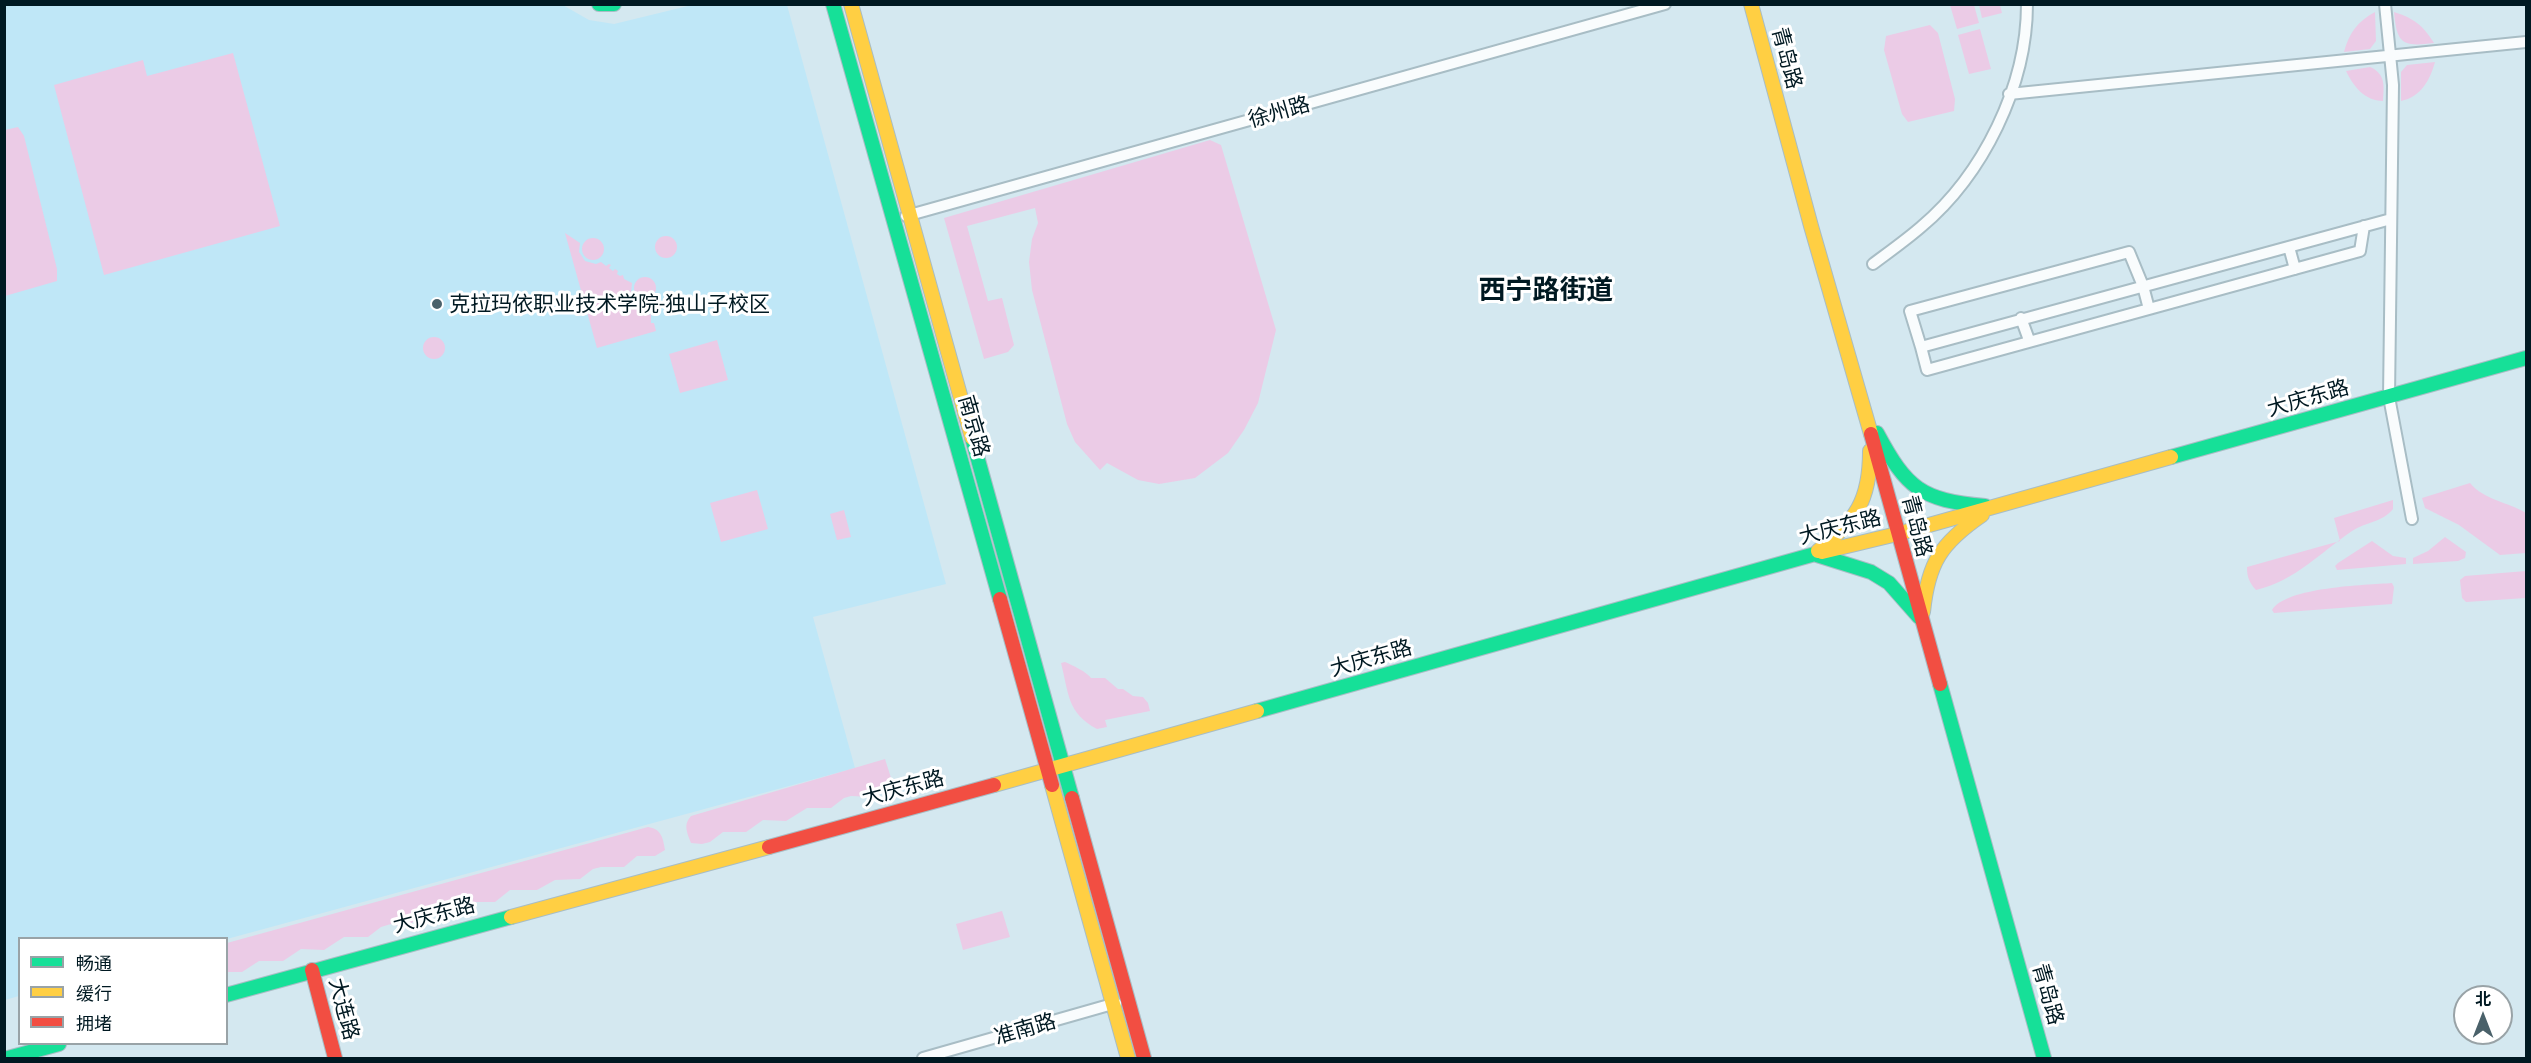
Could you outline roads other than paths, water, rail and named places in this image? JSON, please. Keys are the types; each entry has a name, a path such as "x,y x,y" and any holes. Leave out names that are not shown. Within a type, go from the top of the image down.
{"main road":[{"path":"599,4 614,4"},
{"name":"南京路","path":"833,4 1128,1059"},
{"name":"南京路","path":"851,4 1144,1059"},
{"name":"青岛路","path":"1751,4 2044,1059"},
{"name":"大庆东路","path":"228,994 1047,771 1814,554 1898,534 2526,358"},
{"path":"1864,409 1900,474 1915,490 1935,499 1958,504 1996,507"},
{"path":"1814,554 1855,519 1865,501 1871,453 1864,409"},
{"path":"1922,621 1924,594 1933,563 1940,549 1955,532 1996,507"},
{"path":"1814,554 1871,572 1889,583 1922,621"},
{"name":"大连路","path":"312,970 335,1059"},
{"path":"8,1059 56,1045"}],"street":[{"name":"徐州路","path":"894,220 1665,4"},
{"path":"1873,264 1922,226 1956,190 1983,152 2019,67 2026,4"},
{"path":"2385,4 2393,85 2388,397 2412,519"},
{"path":"2009,94 2526,42"},
{"path":"1921,347 2391,219"},
{"path":"2149,309 2143,286 2129,252 1910,311 1927,370 2029,340 2149,309 2360,251 2364,226"},
{"path":"2289,247 2295,269"},
{"path":"2021,318 2029,340"},
{"name":"准南路","path":"923,1059 1127,999"}],"place":[{"name":"克拉玛依职业技术学院-独山子校区","path":"437,304"}],"district":[{"name":"西宁路街道","path":"1546,290"}]}
